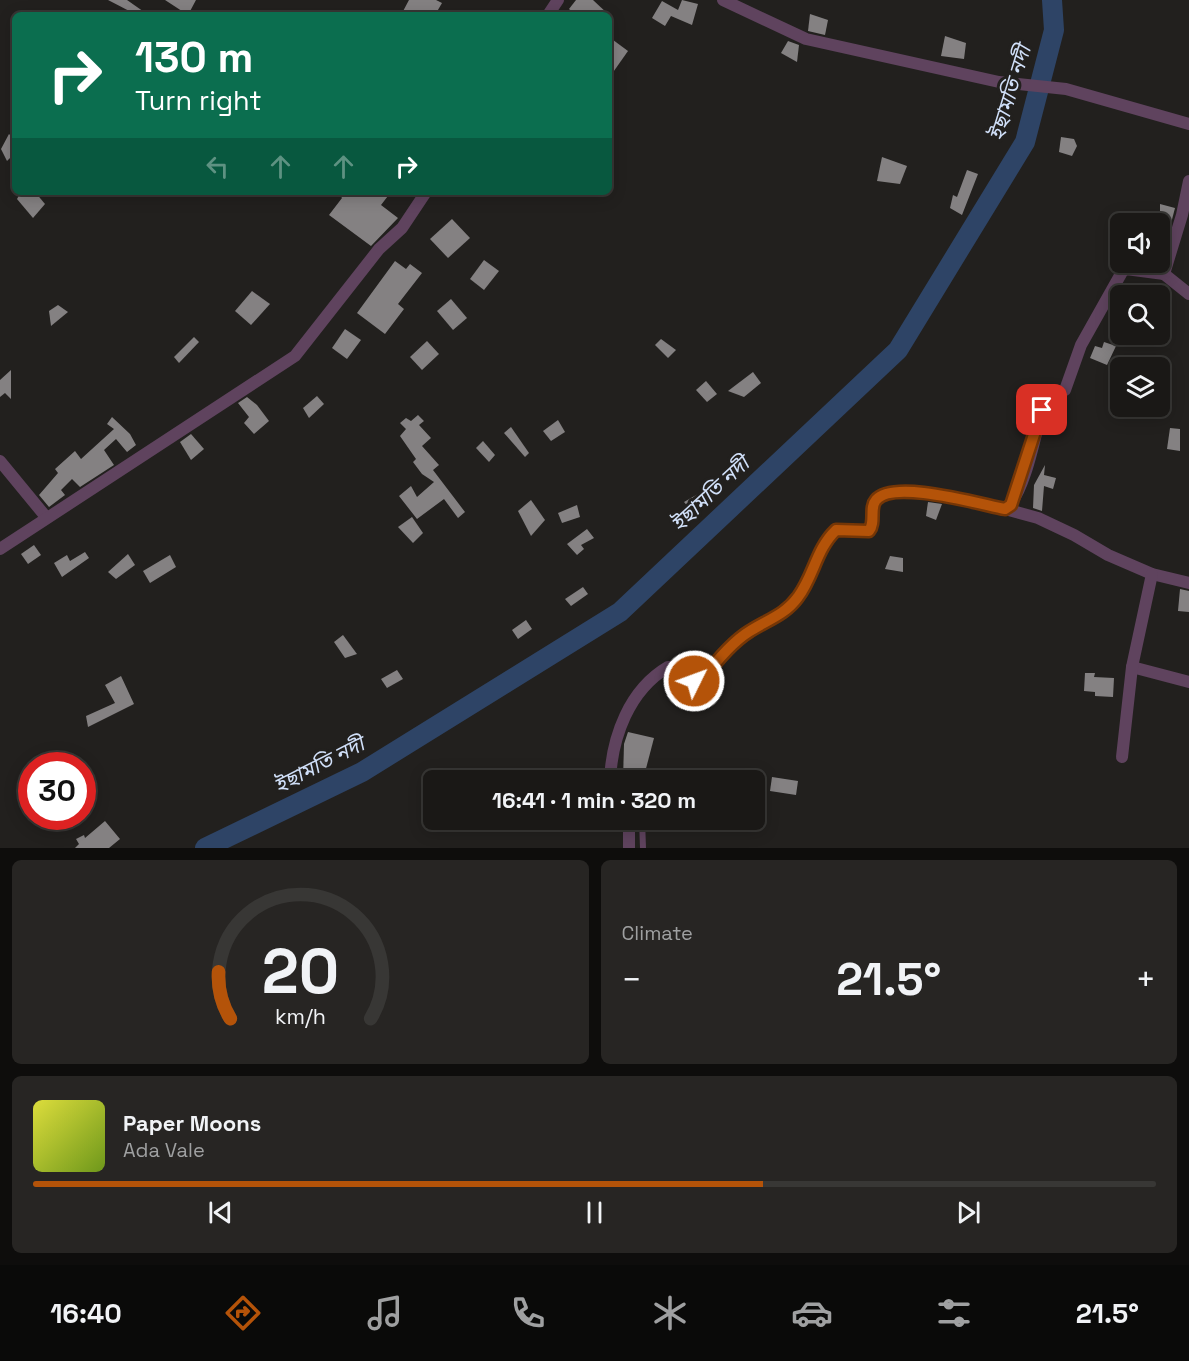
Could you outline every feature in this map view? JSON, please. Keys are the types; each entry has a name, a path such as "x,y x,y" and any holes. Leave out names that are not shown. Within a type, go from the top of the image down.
{"street":[{"path":"723,0 806,39 999,82 1066,89 1189,124"},
{"path":"1164,274 1182,216 1189,181"},
{"path":"0,549 295,356 380,249 402,228 424,195"},
{"path":"1005,509 1011,505 1019,488 1042,410 1048,399 1065,390 1081,345 1122,272 1126,269 1164,274 1189,294"},
{"path":"0,461 46,517"},
{"path":"611,770 612,749 636,694 668,667 674,667 694,681 702,680 719,658 748,632 777,618 798,598 824,541 836,530 869,531 872,527 873,505 877,498 888,492 921,492 1038,518 1108,555 1152,574 1189,583"},
{"path":"1122,757 1132,667 1152,574"},
{"path":"1132,667 1189,682"},
{"path":"629,830 629,848"}],"lane":[{"path":"642,830 643,848"}],"building":[{"path":"108,0 127,0 144,12 131,12"},
{"path":"165,0 196,0 190,12 183,12"},
{"path":"409,0 436,0 442,3 437,12 403,12"},
{"path":"576,0 593,0 606,12 572,12 569,9"},
{"path":"682,0 698,4 692,25 671,16 665,26 652,18 662,1 678,10"},
{"path":"810,14 828,20 825,35 808,31"},
{"path":"945,36 966,43 964,59 941,56"},
{"path":"612,39 628,51 612,74"},
{"path":"788,41 799,45 797,62 781,53"},
{"path":"9,134 12,137 12,156 7,161 1,149"},
{"path":"1061,137 1074,139 1077,146 1072,156 1059,152"},
{"path":"882,157 907,166 900,184 877,181"},
{"path":"967,170 978,174 962,215 950,208 953,195 957,197"},
{"path":"19,195 38,195 45,204 33,218 17,199"},
{"path":"340,195 389,195 381,205 398,218 371,246 329,215 342,198"},
{"path":"1160,204 1175,208 1170,227 1170,213 1160,213"},
{"path":"452,219 470,238 448,258 430,239"},
{"path":"484,260 499,271 484,290 470,279"},
{"path":"395,261 406,269 410,264 422,273 398,304 404,309 385,334 357,313"},
{"path":"252,291 270,304 251,325 235,311"},
{"path":"451,299 467,318 453,330 437,311"},
{"path":"58,305 68,312 51,326 49,311"},
{"path":"345,329 361,340 347,359 332,348"},
{"path":"194,337 199,342 179,363 174,357"},
{"path":"661,339 676,350 668,358 655,345"},
{"path":"427,341 439,354 422,370 410,357"},
{"path":"1104,342 1116,346 1107,365 1090,358 1095,346 1102,348"},
{"path":"11,370 11,399 5,393 0,397 0,380"},
{"path":"753,372 761,383 744,397 728,391"},
{"path":"706,381 717,394 707,402 696,390"},
{"path":"317,396 324,404 309,418 303,408"},
{"path":"247,397 257,405 269,421 254,434 244,423 249,417 238,403"},
{"path":"418,415 424,421 419,425 431,438 422,446 439,465 433,470 465,512 458,518 444,499 417,519 399,496 411,486 417,497 434,482 422,474 413,462 416,459 400,436 406,429 400,423 406,418 411,421"},
{"path":"112,417 130,434 136,445 127,452 116,439 104,450 114,465 80,487 72,479 61,490 65,495 49,507 39,495 58,473 55,469 75,451 81,459 114,429 107,424"},
{"path":"558,420 565,432 551,441 543,431"},
{"path":"511,427 529,453 525,457 504,433"},
{"path":"1170,428 1180,429 1180,451 1167,449"},
{"path":"191,434 204,449 191,460 180,442"},
{"path":"483,441 495,455 489,462 476,448"},
{"path":"1045,465 1044,475 1056,478 1053,489 1044,486 1042,511 1033,508 1034,485"},
{"path":"705,490 711,499 690,509 684,502"},
{"path":"531,500 545,520 531,536 518,511"},
{"path":"928,502 942,504 936,520 926,516"},
{"path":"577,505 580,517 562,523 558,513"},
{"path":"412,517 423,533 413,543 398,527"},
{"path":"587,529 594,538 581,545 584,549 577,555 567,544"},
{"path":"34,545 41,555 28,564 21,554"},
{"path":"85,552 89,558 62,577 54,563 67,555 70,561"},
{"path":"128,554 135,565 116,579 108,572"},
{"path":"170,555 176,567 150,583 143,571"},
{"path":"890,556 903,558 903,572 885,569"},
{"path":"583,587 588,594 571,606 565,599"},
{"path":"1180,589 1189,591 1189,612 1178,611"},
{"path":"526,620 532,629 518,639 512,630"},
{"path":"343,635 357,654 345,658 334,642"},
{"path":"397,670 403,679 387,688 381,679"},
{"path":"1085,673 1095,673 1094,677 1114,678 1113,697 1095,696 1095,692 1084,691"},
{"path":"121,676 134,704 88,727 86,716 115,703 105,685"},
{"path":"628,732 654,738 646,770 623,770 624,744"},
{"path":"772,777 798,781 796,795 770,791"},
{"path":"105,821 120,839 109,848 75,848 79,844 76,839 84,835 85,838"}],"waterway":[{"name":"ইছামতি নদী","path":"205,848 362,772 620,612 898,350 1025,142 1054,30 1052,0"}],"route":[{"path":"694,681 702,680 719,658 731,650 748,632 777,618 798,598 811,574 824,541 836,530 849,529 863,533 869,531 872,527 873,505 877,498 888,492 921,492 1005,509 1011,505 1019,488 1042,410"}]}
